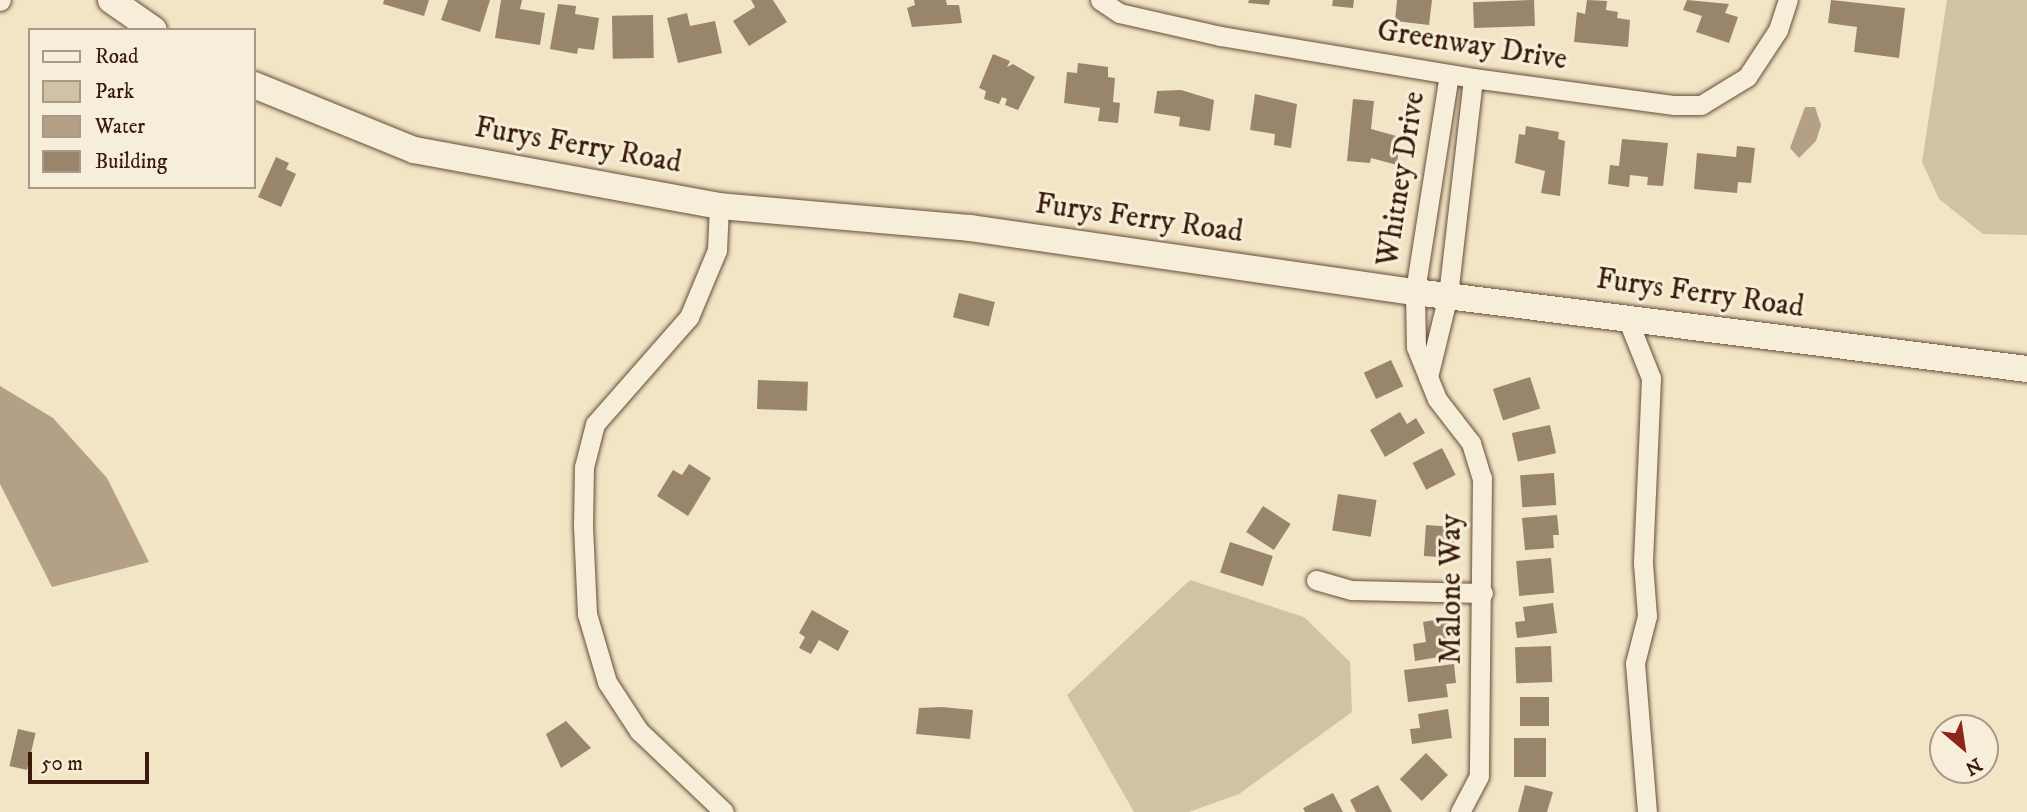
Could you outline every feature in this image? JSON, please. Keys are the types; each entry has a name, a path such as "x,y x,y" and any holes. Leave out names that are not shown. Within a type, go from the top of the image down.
{"main road":[{"path":"111,0 151,28"},
{"name":"Furys Ferry Road","path":"256,86 414,150 719,206 970,228 1415,292 2027,369"}],"street":[{"name":"Greenway Drive","path":"1100,0 1119,13 1220,36 1473,78 1674,105 1700,104 1747,77 1778,30 1788,0"},
{"name":"Whitney Drive","path":"1415,292 1449,74"},
{"name":"Whitney Drive","path":"1448,295 1473,78"},
{"path":"719,206 717,250 689,317 595,424 583,467 583,526 587,614 607,682 639,731 723,812"},
{"name":"Malone Way","path":"1415,292 1416,347 1437,399 1471,443 1480,467 1483,593 1479,776 1460,812"},
{"path":"1428,377 1448,295"},
{"path":"1628,318 1651,379 1643,563 1647,616 1635,663 1647,812"},
{"path":"1316,580 1352,590 1483,593"}],"green space":[{"path":"1947,0 2027,0 2027,235 1983,234 1939,199 1922,162"},
{"path":"1190,580 1304,617 1350,662 1352,712 1239,794 1189,812 1134,812 1067,695"}],"water":[{"path":"1805,107 1815,107 1821,125 1816,141 1799,158 1790,148"},
{"path":"0,386 53,418 107,478 149,562 52,587 0,484"}],"building":[{"path":"384,0 429,0 424,16 383,4"},
{"path":"448,0 490,0 480,32 441,20"},
{"path":"501,0 522,0 520,9 545,13 540,45 495,38"},
{"path":"751,0 773,0 787,22 749,46 733,21 755,7"},
{"path":"914,0 946,0 947,5 959,5 962,23 912,27 907,8 915,5"},
{"path":"1249,0 1270,0 1269,5 1248,3"},
{"path":"1333,0 1354,0 1353,8 1332,6"},
{"path":"1397,0 1432,0 1429,25 1395,21"},
{"path":"1534,0 1535,26 1474,28 1473,2"},
{"path":"1587,0 1607,1 1606,10 1618,12 1617,18 1630,20 1628,47 1574,42 1577,12 1585,14"},
{"path":"1687,0 1729,4 1725,13 1738,17 1729,43 1696,32 1702,16 1683,10"},
{"path":"1831,0 1905,8 1899,58 1854,52 1857,27 1828,23"},
{"path":"558,4 576,6 575,14 599,18 594,50 578,48 577,54 550,49"},
{"path":"687,13 690,26 715,21 722,53 678,63 667,18"},
{"path":"653,15 654,58 613,59 612,16"},
{"path":"993,54 1010,61 1007,67 1013,64 1035,77 1018,110 1005,105 1007,99 1002,97 999,104 984,99 986,91 979,88"},
{"path":"1078,63 1108,67 1108,77 1115,78 1113,102 1120,103 1118,123 1098,121 1100,108 1064,103 1067,72 1077,73"},
{"path":"1181,90 1214,100 1210,131 1179,126 1180,117 1154,113 1157,91"},
{"path":"1255,94 1297,104 1291,148 1274,145 1275,134 1250,130"},
{"path":"1353,99 1374,101 1371,129 1400,137 1397,165 1371,158 1370,163 1347,161"},
{"path":"1526,126 1559,132 1558,139 1565,141 1560,196 1541,193 1545,171 1515,163 1519,134 1525,135"},
{"path":"1622,139 1668,143 1663,186 1647,185 1648,177 1630,175 1629,187 1608,184 1610,165 1619,166"},
{"path":"1737,146 1755,148 1751,183 1738,182 1737,193 1694,189 1697,153 1736,157"},
{"path":"276,157 289,163 286,169 296,174 281,207 258,197"},
{"path":"959,293 995,302 989,326 953,317"},
{"path":"1391,360 1403,386 1376,399 1364,373"},
{"path":"1530,377 1540,408 1503,420 1493,389"},
{"path":"758,380 808,382 807,411 757,409"},
{"path":"1400,412 1407,424 1416,418 1425,433 1385,457 1370,430"},
{"path":"1550,425 1556,453 1518,461 1512,433"},
{"path":"1442,448 1456,475 1426,490 1413,463"},
{"path":"689,464 711,478 688,516 657,496 673,470 682,475"},
{"path":"1554,473 1556,505 1522,507 1520,475"},
{"path":"1338,494 1377,500 1371,537 1332,531"},
{"path":"1263,506 1291,524 1274,550 1246,532"},
{"path":"1557,515 1559,535 1553,535 1554,548 1525,550 1522,518"},
{"path":"1426,525 1456,527 1454,558 1424,556"},
{"path":"1230,542 1273,556 1263,586 1220,572"},
{"path":"1551,558 1554,593 1519,596 1516,561"},
{"path":"1553,603 1557,633 1517,638 1515,622 1525,621 1523,607"},
{"path":"812,610 849,631 838,651 819,640 811,654 799,648 805,637 799,633"},
{"path":"1450,617 1456,654 1415,661 1413,644 1426,642 1423,622"},
{"path":"1551,646 1552,682 1516,683 1515,647"},
{"path":"1454,664 1456,683 1446,684 1448,697 1408,702 1404,670"},
{"path":"1520,697 1549,697 1549,726 1520,726"},
{"path":"919,708 973,710 970,739 916,734"},
{"path":"1448,709 1452,738 1412,744 1410,729 1420,728 1418,714"},
{"path":"566,721 591,748 561,768 546,734"},
{"path":"18,729 36,733 27,770 9,766"},
{"path":"1514,738 1546,738 1546,777 1514,777"},
{"path":"1426,753 1448,775 1422,801 1400,779"},
{"path":"1378,785 1392,812 1356,812 1350,800"},
{"path":"1525,785 1553,792 1547,812 1518,812"},
{"path":"1333,793 1343,812 1305,812 1303,808"}]}
